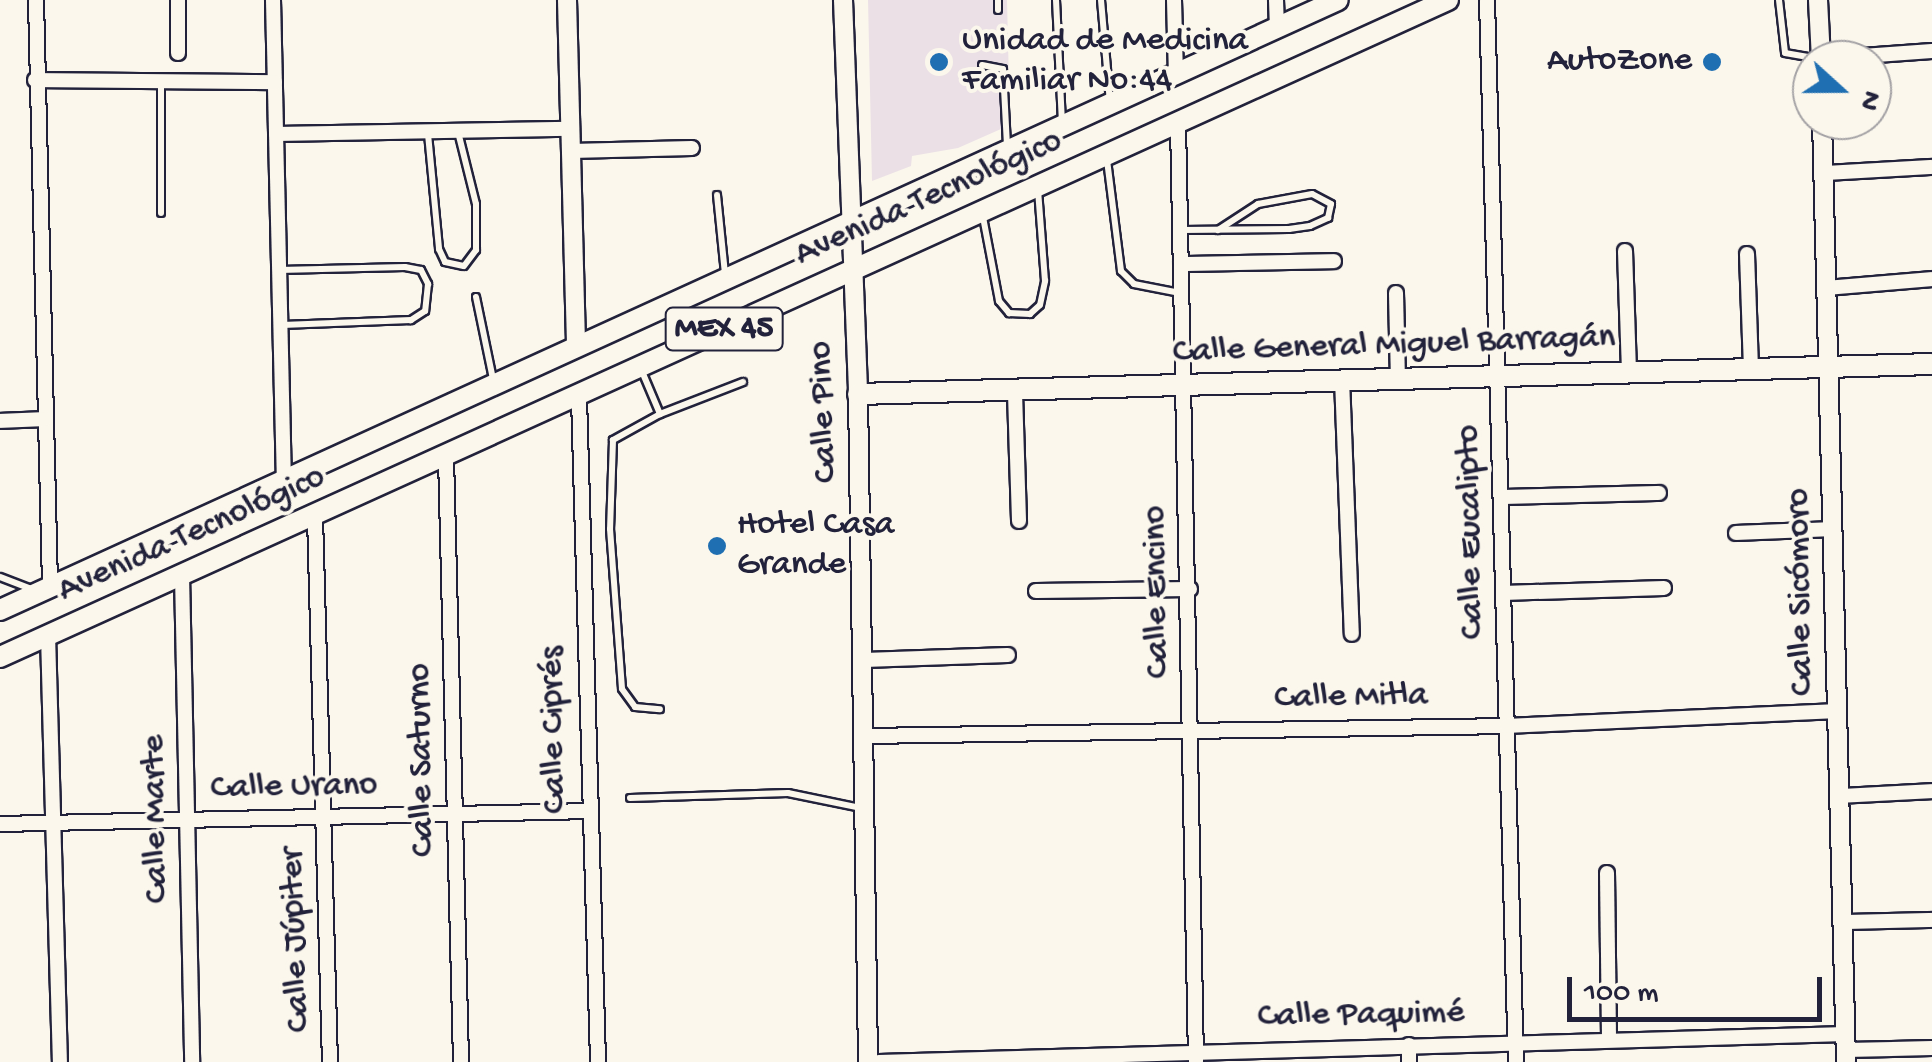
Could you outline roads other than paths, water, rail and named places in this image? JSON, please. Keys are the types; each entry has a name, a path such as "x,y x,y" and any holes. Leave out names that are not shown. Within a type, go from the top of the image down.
{"main road":[{"name":"Avenida Tecnológico","path":"0,610 1338,0"},
{"name":"Avenida Tecnológico","path":"0,657 1448,0"},
{"name":"Calle General Miguel Barragán","path":"858,394 1015,393 1498,374 1932,364"}],"street":[{"path":"36,0 46,419 44,590"},
{"path":"178,0 178,54"},
{"path":"272,0 284,481"},
{"path":"567,0 576,348"},
{"name":"Calle Pino","path":"844,0 866,736 868,1062"},
{"path":"1174,0 1176,74"},
{"path":"1276,0 1277,28"},
{"name":"Calle Eucalipto","path":"1488,0 1516,1062"},
{"path":"1818,0 1820,40"},
{"path":"1892,54 1932,51"},
{"path":"35,80 274,82"},
{"name":"Calle Encino","path":"1178,122 1190,588 1196,1056"},
{"path":"276,134 570,129"},
{"name":"Calle Sicómoro","path":"1823,140 1846,1049"},
{"path":"571,151 692,148"},
{"path":"1824,173 1932,167"},
{"path":"1625,250 1629,371"},
{"path":"1747,254 1752,368"},
{"path":"1181,264 1334,261"},
{"path":"1826,288 1932,279"},
{"path":"1396,293 1398,378"},
{"path":"1342,379 1352,634"},
{"path":"1015,393 1019,521"},
{"name":"Calle Ciprés","path":"578,397 598,1062"},
{"path":"0,421 46,419"},
{"name":"Calle Saturno","path":"446,456 461,1062"},
{"path":"1501,496 1660,492"},
{"name":"Calle Júpiter","path":"315,516 330,1062"},
{"path":"1736,534 1833,529"},
{"name":"Calle Marte","path":"182,575 192,1062"},
{"path":"1036,591 1190,588"},
{"path":"1503,593 1664,588"},
{"path":"48,635 60,1062"},
{"path":"864,660 1008,655"},
{"name":"Calle Mitla","path":"866,736 1507,726 1837,711"},
{"path":"1840,796 1932,791"},
{"name":"Calle Urano","path":"0,824 589,811"},
{"path":"1607,874 1610,1040"},
{"path":"1843,922 1932,920"},
{"name":"Calle Paquimé","path":"880,1062 1280,1055 1408,1045 1610,1040 1846,1049 1932,1048"},
{"path":"1408,1045 1409,1062"}],"lane":[{"path":"998,0 998,10"},
{"path":"1056,0 1062,126"},
{"path":"1101,0 1110,103"},
{"path":"1779,0 1785,53 1792,54"},
{"path":"982,64 1003,69 1008,151"},
{"path":"160,81 162,213"},
{"path":"428,132 439,249 445,262 458,266 474,258 476,230 474,190 458,131"},
{"path":"1106,154 1122,270 1134,284 1182,293"},
{"path":"980,211 999,300 1009,313 1030,314 1040,305 1045,281 1038,185"},
{"path":"1180,230 1218,230 1310,226 1328,218 1331,204 1312,194 1273,200 1243,210 1218,230"},
{"path":"718,195 726,279"},
{"path":"279,270 416,268 426,278 428,296 425,311 411,320 280,325"},
{"path":"476,297 494,385"},
{"path":"641,368 660,414"},
{"path":"660,708 635,707 622,688 608,465 613,440 660,414 743,382"},
{"path":"0,577 44,590"},
{"path":"630,798 788,792 828,806 867,808"}],"place":[{"name":"Unidad de Medicina Familiar No:44","path":"939,62"},
{"name":"AutoZone","path":"1712,62"},
{"name":"Hotel Casa Grande","path":"717,546"}]}
